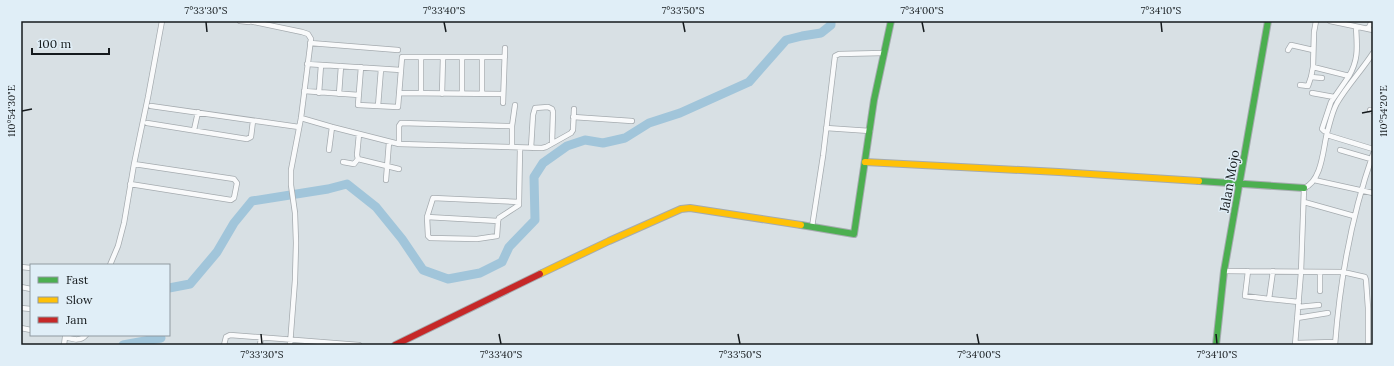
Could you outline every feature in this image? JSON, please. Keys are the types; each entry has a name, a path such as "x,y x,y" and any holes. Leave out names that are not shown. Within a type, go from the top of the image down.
{"street":[{"path":"110,264 118,246 124,223 130,184 162,21"},
{"path":"240,21 306,33 310,37 301,118 292,160 290,178 291,191 294,201 296,243 295,280 290,342"},
{"path":"395,345 609,241 681,209 687,208 705,210 770,219 854,234 867,162 870,132 891,21"},
{"name":"Jalan Mojo","path":"1216,345 1224,271 1268,21"},
{"path":"1300,85 1308,86 1311,77 1316,21"},
{"path":"1330,21 1371,30 1372,21"},
{"path":"1356,27 1357,56 1354,68 1328,108 1322,129 1326,133 1373,149"},
{"path":"310,44 398,50"},
{"path":"1288,50 1291,45 1313,50"},
{"path":"503,103 505,48"},
{"path":"812,227 835,56 839,54 884,53"},
{"path":"867,162 1059,172 1304,188 1311,184 1314,180 1323,156 1326,133 1337,103 1373,53"},
{"path":"361,67 358,105 398,107 402,57 505,57"},
{"path":"421,57 421,94"},
{"path":"442,94 443,57"},
{"path":"462,57 462,94"},
{"path":"482,57 482,94"},
{"path":"308,64 401,70"},
{"path":"319,92 321,65"},
{"path":"339,94 341,66"},
{"path":"1313,67 1349,76"},
{"path":"378,106 381,69"},
{"path":"1311,77 1322,78"},
{"path":"304,92 359,95"},
{"path":"399,93 503,94"},
{"path":"1312,93 1334,97"},
{"path":"512,147 512,126 515,105"},
{"path":"151,106 299,127"},
{"path":"531,148 533,115 536,108 548,107 554,112 552,143"},
{"path":"301,118 399,144 531,148 546,147 571,133 573,130 574,109"},
{"path":"194,130 198,112"},
{"path":"573,117 632,121"},
{"path":"148,123 249,139 251,137 253,121"},
{"path":"399,144 399,126 401,123 512,126"},
{"path":"329,150 332,127"},
{"path":"826,128 870,132"},
{"path":"358,159 359,134"},
{"path":"386,180 389,142"},
{"path":"519,202 433,198 427,217 428,235 430,238 477,239 495,236 497,234 498,221 500,218 518,206 519,202 520,148"},
{"path":"1304,188 1301,272 1295,344 1335,343 1347,244 1361,190 1372,160 1340,150"},
{"path":"342,162 352,164 358,159"},
{"path":"358,159 399,169"},
{"path":"130,184 231,200 234,198 237,183 234,179 134,164"},
{"path":"1314,180 1373,193"},
{"path":"1304,202 1354,216"},
{"path":"427,217 498,221"},
{"path":"1224,271 1343,272 1357,275 1366,279 1371,308 1368,345"},
{"path":"1248,271 1245,296 1298,305 1318,305"},
{"path":"1269,299 1273,271"},
{"path":"1320,272 1320,291"},
{"path":"1297,318 1328,313"},
{"path":"64,345 63,336 79,340 85,336"},
{"path":"224,345 225,338 228,336 290,342 359,345"},
{"path":"260,345 261,338"}],"waterway":[{"path":"170,288 190,284 217,252 234,223 252,201 328,189 347,184 376,207 402,239 423,270 448,279 480,273 502,262 509,247 535,220 534,177 543,163 567,146 585,140 603,143 625,138 649,123 680,113 749,82 786,40 821,33 831,25 831,21"},
{"path":"123,345 161,338 159,336"}],"traffic: fast":[{"path":"801,225 854,234 874,100 891,21"},
{"path":"1216,345 1224,271 1268,21"},
{"path":"1199,181 1304,188"}],"traffic: slow":[{"path":"865,162 1199,181"},
{"path":"540,274 681,209 690,208 801,225"}],"traffic: jam":[{"path":"395,345 540,274"}]}
